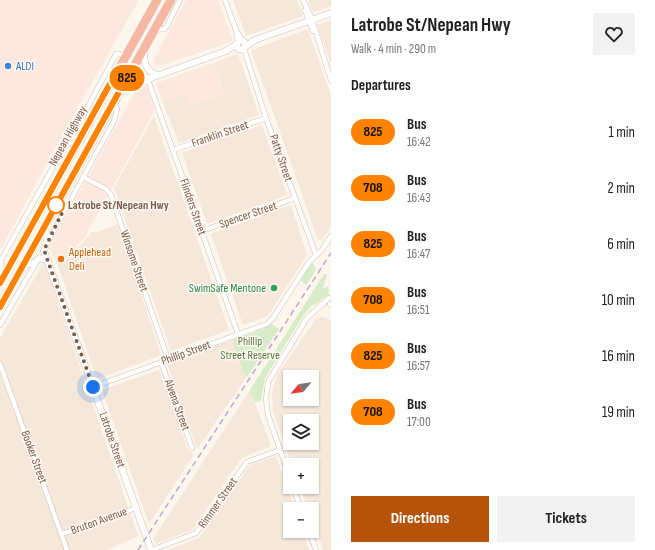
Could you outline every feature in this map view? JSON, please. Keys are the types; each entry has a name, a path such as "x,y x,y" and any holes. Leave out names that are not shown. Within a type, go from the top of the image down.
{"highway":[{"name":"Nepean Highway","path":"0,307 171,0"},
{"name":"Nepean Highway","path":"2,280 84,133 155,1"},
{"path":"145,21 155,29"},
{"path":"117,72 128,76"},
{"path":"70,158 80,164"}],"street":[{"path":"155,29 164,29 167,26 180,0"},
{"name":"Patty Street","path":"225,0 316,255"},
{"path":"303,0 331,80"},
{"path":"128,76 139,76 150,79 331,12"},
{"path":"144,49 145,66 151,72 159,75"},
{"path":"84,133 82,121 87,107 116,54 126,55"},
{"name":"Flinders Street","path":"150,79 173,150 238,334"},
{"path":"0,325 116,118 117,109 114,101"},
{"name":"Franklin Street","path":"173,150 266,118"},
{"path":"2,280 0,269 1,260 65,146 71,142 78,143"},
{"name":"Winsome Street","path":"83,177 106,189 111,195 168,359"},
{"name":"Spencer Street","path":"202,231 295,198"},
{"path":"34,202 36,218"},
{"name":"Latrobe Street","path":"45,226 45,247 48,261 151,550"},
{"name":"Phillip Street","path":"93,387 270,321 308,263 331,236"},
{"path":"23,265 43,258 48,261"},
{"path":"320,306 330,304 330,297"},
{"path":"283,458 268,415 266,399 268,382 306,319 330,297"},
{"name":"Alvena Street","path":"161,362 192,448"},
{"name":"Booker Street","path":"0,364 67,550"},
{"name":"Rimmer Street","path":"151,550 196,533 247,462 280,450"},
{"name":"Bruton Avenue","path":"62,534 136,508"},
{"path":"312,538 316,550"}],"shaded area":[{"path":"0,0 139,0 59,140 0,251"},
{"path":"186,0 218,0 233,41 156,67 153,60"},
{"path":"233,0 297,0 303,16 246,36"},
{"path":"308,0 331,0 331,6 313,12"},
{"path":"331,20 331,64 317,25"},
{"path":"308,29 331,96 331,226 322,240 318,240 251,50"},
{"path":"238,54 259,115 179,143 163,103 187,94 191,105 225,94 214,63"},
{"path":"214,63 225,94 191,106 187,94 163,103 156,83"},
{"path":"146,85 155,110 85,237 71,252 66,254 67,259 57,263 50,250 51,244 136,90"},
{"path":"154,116 229,330 171,351 114,188"},
{"path":"262,125 287,195 207,224 182,153"},
{"path":"291,205 307,255 268,316 243,325 211,234"},
{"path":"118,224 160,352 159,356 97,379 57,263 67,259 66,256 73,254 92,232 97,232"},
{"path":"44,262 138,536 107,550 0,550 0,338"},
{"path":"321,317 331,321 331,550 323,550 319,538 319,502 305,502 303,494 319,494 319,458 290,458 287,450 319,450 319,414 283,414 283,439 273,411 272,393 277,375 316,319"},
{"path":"232,340 246,378 197,449 167,364"},
{"path":"159,370 188,450 194,454 149,524 102,390"},
{"path":"250,390 271,446 242,458 192,530 156,544 153,539"},
{"path":"276,456 283,476 283,494 290,494 292,502 283,502 283,538 305,538 309,550 167,550 199,538 250,465"}],"green space":[{"path":"312,263 316,270 306,285 300,280"},
{"path":"324,274 327,274 323,289 328,286 329,294 315,305 313,304 303,316 265,378 261,400 255,403 250,390"},
{"name":"Phillip Street Reserve","path":"270,323 279,329 246,378 232,340 264,329"}],"railway":[{"path":"138,550 331,253"}],"bus line":[{"name":"825","path":"0,283 117,71 130,72 0,307"}],"place":[{"name":"ALDI","path":"8,66"},
{"name":"Latrobe St/Nepean Hwy","path":"56,205"},
{"name":"Applehead Deli","path":"61,259"},
{"name":"SwimSafe Mentone","path":"274,288"}],"route":[{"path":"56,205 64,209 44,250 93,387"}]}
